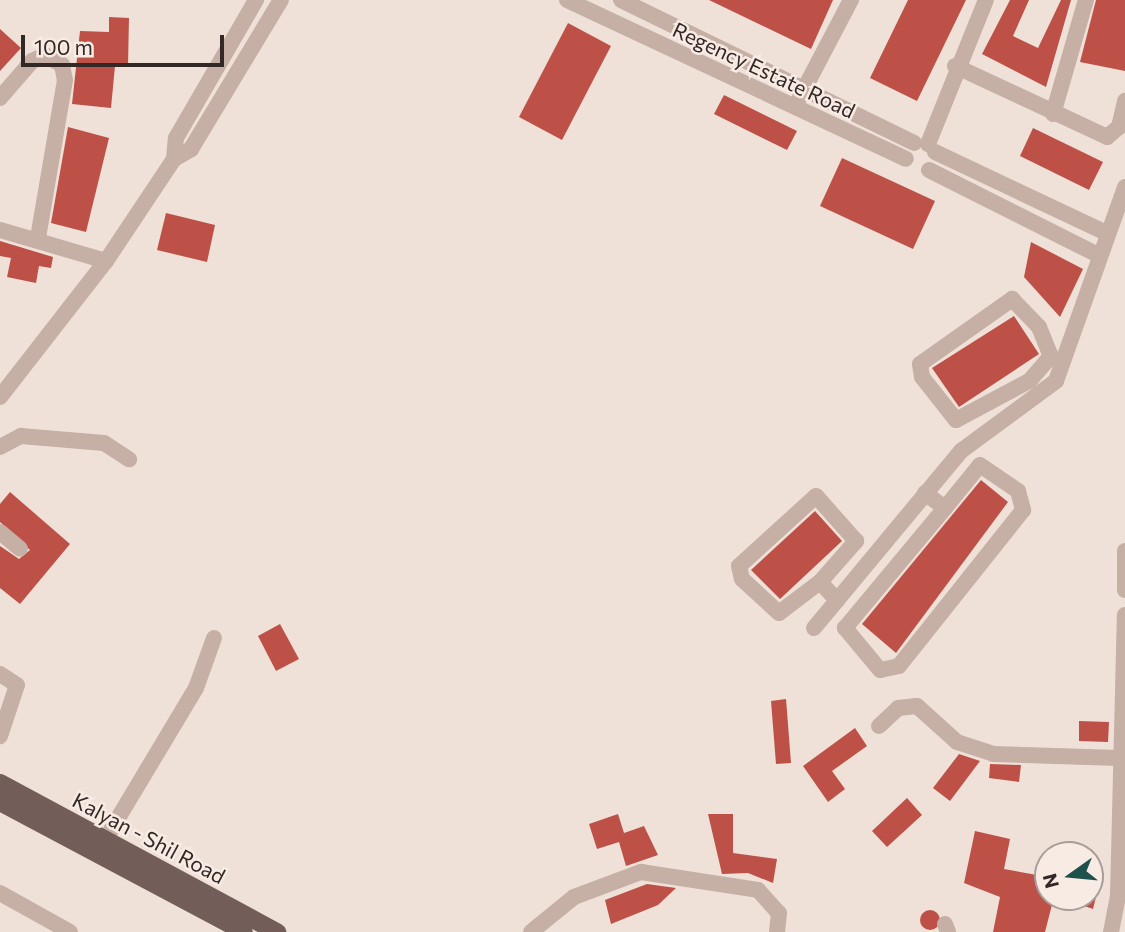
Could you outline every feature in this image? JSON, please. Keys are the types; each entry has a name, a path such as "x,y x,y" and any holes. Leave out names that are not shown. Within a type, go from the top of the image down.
{"main road":[{"name":"Kalyan - Shil Road","path":"0,783 276,932"},
{"name":"Kalyan - Shil Road","path":"0,802 244,932"}],"street":[{"path":"174,159 176,138 256,0"},
{"name":"Regency Estate Road","path":"621,0 1106,233"},
{"path":"986,0 955,66 926,147 929,170 1098,255"},
{"path":"1053,114 1086,0"},
{"name":"Regency Estate Road","path":"570,1 906,159 914,171 929,170"},
{"path":"795,109 850,1"},
{"path":"0,397 7,374 106,261 174,159 191,149 276,2"},
{"path":"0,98 32,61 45,55 62,65 65,80 38,238"},
{"path":"955,66 1053,114 1108,137 1119,127 1125,101"},
{"path":"906,159 926,147"},
{"path":"814,628 961,451 1056,381 1098,255 1125,187"},
{"path":"0,230 38,238 106,261"},
{"path":"1012,299 1039,327 1051,356 1003,396 956,420 922,377 920,364 1012,299"},
{"path":"1003,396 1014,412"},
{"path":"0,447 22,436 104,443 129,459"},
{"path":"980,465 1018,491 1023,510 899,666 880,670 845,628 945,508 980,465"},
{"path":"925,493 945,508"},
{"path":"816,496 854,532 856,541 820,582 779,613 743,579 739,566 816,496"},
{"path":"0,532 19,548"},
{"path":"1125,551 1125,590"},
{"path":"820,582 837,600"},
{"path":"1111,932 1118,896 1119,758 1123,715 1125,615"},
{"path":"105,840 196,688 214,638"},
{"path":"0,674 17,689 0,736"},
{"path":"879,726 898,708 917,706 957,742 993,754 1119,758"},
{"path":"531,932 574,897 641,872 758,890 779,914 777,932"},
{"path":"0,893 71,932"}],"building":[{"path":"709,0 833,0 811,49"},
{"path":"908,0 966,0 917,101 870,78"},
{"path":"1010,0 1029,0 1013,36 1038,48 1061,0 1071,0 1046,87 982,54"},
{"path":"1096,0 1125,0 1125,71 1080,62"},
{"path":"109,17 129,18 128,66 115,66 111,108 72,104 80,31 109,32"},
{"path":"568,23 611,46 562,140 519,117"},
{"path":"0,29 21,48 0,71"},
{"path":"724,95 797,131 787,150 714,114"},
{"path":"68,127 109,138 86,232 51,223"},
{"path":"1033,128 1103,162 1089,190 1020,156"},
{"path":"842,158 935,201 913,249 820,206"},
{"path":"166,213 215,225 207,262 157,250"},
{"path":"0,241 53,257 51,268 39,266 36,283 7,277 11,258 0,256"},
{"path":"1031,242 1083,269 1060,317 1024,277"},
{"path":"1014,316 1039,354 959,407 932,368"},
{"path":"981,480 1008,502 896,653 862,624"},
{"path":"10,492 70,544 20,604 0,588 0,546 19,559 30,550 0,522 0,504"},
{"path":"815,511 842,541 780,599 751,570"},
{"path":"280,624 299,659 276,671 258,636"},
{"path":"786,699 791,763 776,764 771,701"},
{"path":"1079,721 1109,722 1108,742 1079,741"},
{"path":"855,728 867,746 832,771 845,789 828,802 803,766"},
{"path":"959,754 980,761 950,801 933,788"},
{"path":"990,764 1021,765 1019,782 989,778"},
{"path":"907,798 922,815 887,847 872,831"},
{"path":"618,814 624,833 644,826 658,855 626,866 619,842 597,849 589,824"},
{"path":"708,814 733,814 733,853 777,859 773,883 748,873 722,874"},
{"path":"975,831 1010,839 1004,869 1034,874 1034,911 1050,911 1045,932 993,932 1000,897 964,883"},
{"path":"647,884 676,888 658,905 611,924 605,900"},
{"path":"930,910 937,913 940,920 937,927 930,930 923,927 920,920 923,913"}]}
